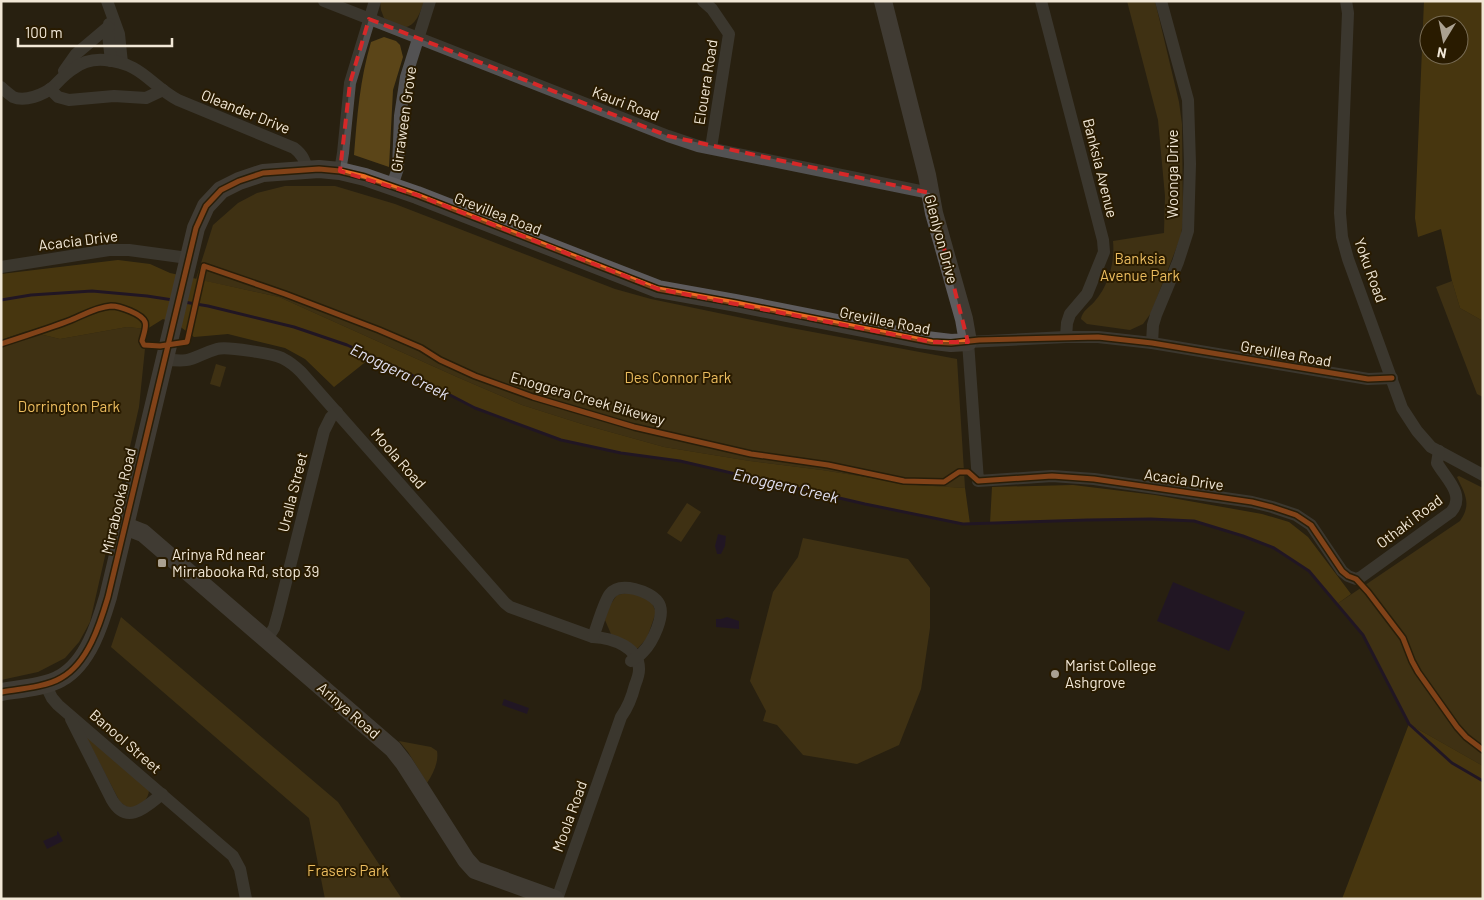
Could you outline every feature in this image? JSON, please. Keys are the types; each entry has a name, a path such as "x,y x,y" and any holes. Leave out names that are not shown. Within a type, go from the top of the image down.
{"street":[{"name":"Kauri Road","path":"324,1 668,136 698,146 930,193"},
{"path":"340,171 350,83 375,1"},
{"name":"Girraween Grove","path":"186,267 196,228 206,206 221,190 239,181 263,173 320,169 340,171 392,186 398,168 400,116 406,77 430,1"},
{"name":"Elouera Road","path":"703,1 712,9 729,34 711,148"},
{"name":"Glenlyon Drive","path":"883,1 930,193 964,319 968,342 978,481"},
{"name":"Banksia Avenue","path":"1041,1 1103,240 1104,252 1087,294 1070,314 1066,337"},
{"name":"Woonga Drive","path":"1152,343 1156,314 1178,262 1188,231 1190,164 1188,100 1161,1"},
{"name":"Yoku Road","path":"1346,1 1348,13 1340,213 1342,237 1348,259 1402,408 1431,447 1483,475"},
{"path":"109,6 108,34 117,62"},
{"path":"109,6 119,34 117,62"},
{"path":"108,27 76,54 54,85 58,97 69,100 114,96 146,98 163,90"},
{"name":"Oleander Drive","path":"1,87 11,96 22,99 39,95 81,64 97,60 117,62 142,72 163,90 186,104 294,148 301,154 306,163 307,170"},
{"name":"Grevillea Road","path":"392,186 658,289 736,302 918,339 951,344 1098,336 1152,343 1368,379 1392,378"},
{"name":"Acacia Drive","path":"1,267 109,250 139,251 186,267"},
{"name":"Mirrabooka Road","path":"1,692 45,684 61,678 76,666 89,647 100,622 108,597 186,267"},
{"name":"Moola Road","path":"165,359 190,361 216,349 224,348 280,357 294,365 506,605 593,637 608,639 632,651 640,669 632,699 621,716 556,899"},
{"name":"Uralla Street","path":"267,640 274,628 278,614 324,431 336,412"},
{"name":"Othaki Road","path":"1356,579 1456,507 1457,494 1437,463 1439,451"},
{"name":"Acacia Drive","path":"978,481 1052,476 1094,479 1272,506 1296,515 1311,525 1342,571 1356,579"},
{"name":"Arinya Road","path":"125,526 143,533 395,751 474,870 556,899"},
{"path":"593,637 608,597 616,589 627,587 652,597 661,608 658,625 648,646 634,659"},
{"name":"Banool Street","path":"45,684 52,698 233,856 240,869 246,899"},
{"name":"Banool Street","path":"68,712 117,808 124,812 138,812 162,794"}],"highlighted area":[{"path":"369,19 668,136 930,193 968,342 932,342 658,289 417,195 340,171 350,83"}],"green space":[{"path":"380,1 424,1 414,22 407,27 402,27 384,18"},
{"name":"Banksia Avenue Park","path":"1127,1 1155,1 1179,102 1182,124 1183,221 1181,236 1151,313 1143,324 1130,330 1087,324 1081,319 1085,311 1104,288 1112,265 1113,241 1164,233 1165,196 1158,120"},
{"path":"384,37 396,41 400,45 403,57 393,90 389,167 354,155 356,126 367,56 371,42"},
{"name":"Des Connor Park","path":"285,186 335,186 395,204 615,289 651,299 786,327 957,359 965,488 916,485 664,447 522,405 279,297 196,279 213,225 238,203 257,193"},
{"path":"1452,281 1460,308 1483,321 1483,397 1477,394 1436,287"},
{"name":"Dorrington Park","path":"127,327 147,329 139,407 90,622 79,642 65,658 38,672 1,680 1,340 27,331 60,339"},
{"path":"216,364 226,367 220,387 210,384"},
{"path":"1459,476 1483,488 1483,766 1409,724 1363,635 1337,604 1460,521 1466,509 1466,499 1457,477"},
{"path":"687,503 701,512 681,542 667,533"},
{"path":"803,538 908,559 930,588 930,628 921,689 899,745 857,764 803,755 777,725 763,721 766,711 750,681 773,592 798,557"},
{"path":"631,592 651,601 656,612 647,638 638,648 611,634 605,620 608,608 617,595"},
{"name":"Frasers Park","path":"121,617 338,802 402,899 325,899 309,818 111,647"},
{"path":"85,735 149,790 149,794 142,803 136,807 127,807 120,802"},
{"path":"399,741 431,747 437,751 435,768 427,783 408,752"}],"shaded area":[{"path":"1424,1 1483,1 1483,321 1460,308 1441,229 1418,237 1415,218 1421,65 1469,65 1469,15 1423,15"},
{"path":"118,260 150,264 170,273 279,297 522,405 664,447 916,485 965,488 970,524 865,504 680,461 621,453 561,440 475,408 402,370 368,360 334,387 305,359 285,348 228,334 194,337 178,325 163,319 147,329 127,327 60,339 27,331 1,340 1,274"},
{"path":"1073,485 1155,495 1262,514 1289,522 1308,537 1351,594 1337,604 1309,571 1274,548 1194,521 1151,519 990,524 992,487"},
{"path":"718,534 726,536 725,546 721,554 717,554 715,546"},
{"path":"1173,582 1245,612 1229,651 1157,621"},
{"path":"727,617 739,621 739,629 716,627 716,619"},
{"path":"504,699 529,708 527,714 502,705"},
{"path":"1409,724 1483,766 1483,899 1342,899"},
{"path":"58,831 63,841 47,849 43,841 57,835"}],"waterway":[{"name":"Enoggera Creek","path":"1,300 31,295 92,291 173,300"},
{"name":"Enoggera Creek","path":"184,302 294,327 347,345 402,370 475,408 561,440 621,453 680,461 865,504 963,524 1151,519 1194,521 1243,536 1274,548 1309,571 1363,635 1409,724 1452,763 1483,781"}],"cycle path":[{"path":"1,692 40,686 61,678 79,663 92,642 108,597 196,228 206,206 221,190 239,181 263,173 319,169 340,171 365,177 417,195 658,289 932,342 951,343 979,340 1098,337 1152,343 1368,379 1392,378"},
{"name":"Enoggera Creek Bikeway","path":"1,344 111,306 130,311 143,319 145,322 142,341 144,345 160,346 187,342 204,266 285,294 379,330 421,348 440,360 475,376 533,397 634,427 751,454 828,465 904,481 944,482 959,472 968,472 978,481 1052,476 1094,479 1252,502 1272,507 1296,515 1311,525 1342,571 1356,579 1368,592 1403,638 1418,672 1457,727 1466,737 1483,750"}],"place":[{"name":"Arinya Rd near Mirrabooka Rd, stop 39","path":"162,563"},
{"name":"Marist College Ashgrove","path":"1055,674"}]}
